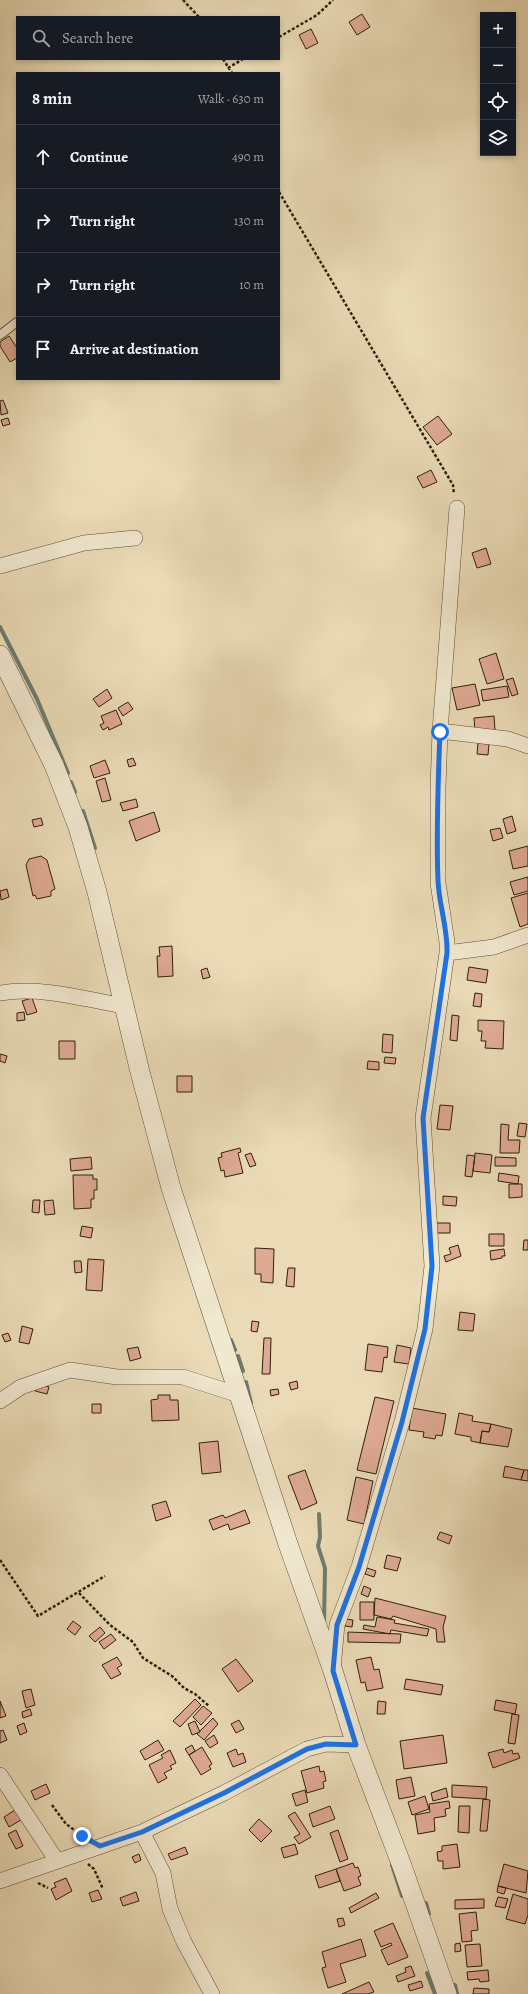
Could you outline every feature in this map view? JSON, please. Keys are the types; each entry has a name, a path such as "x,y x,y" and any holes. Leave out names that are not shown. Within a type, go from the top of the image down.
{"street":[{"path":"333,1671 337,1625 359,1567 400,1430 425,1329 432,1266 423,1118 447,953 447,942 438,882 438,788 440,732 457,508"},
{"path":"0,566 84,543 135,538"},
{"path":"0,655 54,765 78,827 97,892 124,1006 171,1188 288,1544 333,1671 356,1745 402,1866 447,1994"},
{"path":"440,732 508,739 528,746"},
{"path":"447,953 494,947 528,935"},
{"path":"0,993 12,991 43,992 124,1006"},
{"path":"0,1401 21,1387 70,1370 118,1377 183,1377 239,1395"},
{"path":"0,1880 142,1832 224,1793 307,1749 326,1744 356,1745"},
{"path":"326,1744 350,1753 370,1782"},
{"path":"0,1775 57,1861"},
{"path":"142,1832 163,1873 170,1909 184,1942 212,1994"}],"lane":[{"path":"0,335 16,323"}],"path":[{"path":"183,0 198,16"},
{"path":"280,36 317,15 333,0"},
{"path":"224,60 231,72"},
{"path":"228,68 241,60"},
{"path":"280,194 453,485 457,508"},
{"path":"0,1560 38,1616 79,1593 105,1576"},
{"path":"79,1593 110,1625 133,1642 143,1658 172,1676 184,1688 195,1694 209,1706"},
{"path":"52,1805 66,1824 100,1846"},
{"path":"78,1854 94,1869 103,1889"}],"building":[{"path":"362,14 370,27 357,35 349,22"},
{"path":"311,29 318,43 306,49 299,35"},
{"path":"9,336 16,346 16,359 10,362 0,346 0,342"},
{"path":"3,400 8,413 1,415 0,401"},
{"path":"438,416 452,434 437,445 423,427"},
{"path":"8,418 10,424 3,426 1,420"},
{"path":"431,470 437,482 423,488 417,477"},
{"path":"486,548 491,564 477,568 472,553"},
{"path":"496,653 504,679 487,684 479,659"},
{"path":"513,678 518,694 512,696 506,680"},
{"path":"475,684 480,705 457,710 452,688"},
{"path":"507,686 509,697 483,701 481,690"},
{"path":"107,689 112,698 99,707 93,699"},
{"path":"128,702 133,709 123,716 118,708"},
{"path":"116,710 122,724 109,730 108,727 103,730 100,725 104,723 101,716"},
{"path":"494,716 495,730 475,732 474,718"},
{"path":"478,743 489,744 488,755 477,754"},
{"path":"133,758 136,765 129,767 127,760"},
{"path":"105,760 110,773 94,778 90,766"},
{"path":"105,778 111,800 102,802 96,781"},
{"path":"136,799 138,807 123,811 120,803"},
{"path":"154,812 160,831 136,841 129,821"},
{"path":"512,816 516,831 507,834 503,819"},
{"path":"41,818 43,825 34,827 32,820"},
{"path":"500,828 503,838 493,841 490,830"},
{"path":"528,846 528,866 513,869 509,851"},
{"path":"41,856 47,860 55,889 51,891 51,896 37,899 35,895 33,896 26,865 29,859"},
{"path":"528,877 528,891 514,895 510,882"},
{"path":"7,889 9,897 1,900 0,891"},
{"path":"528,893 528,924 520,927 511,898"},
{"path":"172,946 173,976 158,977 157,956 160,956 159,947"},
{"path":"469,967 488,970 486,983 467,980"},
{"path":"207,968 210,977 203,979 201,970"},
{"path":"475,993 482,994 481,1007 473,1006"},
{"path":"32,998 37,1012 27,1015 22,1001"},
{"path":"24,1012 25,1020 17,1021 17,1013"},
{"path":"452,1015 459,1016 457,1041 450,1040"},
{"path":"478,1020 504,1021 503,1049 485,1048 486,1041 481,1041 482,1031 478,1031"},
{"path":"383,1034 393,1035 392,1053 382,1052"},
{"path":"59,1041 75,1041 75,1059 59,1059"},
{"path":"0,1054 7,1056 5,1063 0,1061"},
{"path":"385,1057 396,1058 395,1064 384,1063"},
{"path":"368,1061 379,1062 379,1070 367,1069"},
{"path":"177,1076 192,1076 192,1092 177,1092"},
{"path":"440,1105 453,1106 450,1130 437,1129"},
{"path":"519,1123 527,1124 525,1137 517,1136"},
{"path":"501,1124 509,1125 508,1140 520,1140 519,1153 500,1153"},
{"path":"240,1148 241,1152 238,1153 243,1173 225,1177 224,1170 221,1171 218,1158 222,1157 221,1153"},
{"path":"251,1153 256,1165 250,1167 245,1155"},
{"path":"475,1153 492,1155 490,1173 473,1171"},
{"path":"467,1155 475,1156 472,1177 465,1176"},
{"path":"91,1157 92,1169 71,1171 70,1159"},
{"path":"495,1157 516,1158 516,1166 495,1166"},
{"path":"499,1173 519,1176 518,1184 498,1181"},
{"path":"73,1175 93,1175 93,1179 97,1179 97,1190 94,1190 94,1199 91,1199 91,1208 74,1209"},
{"path":"509,1184 522,1184 522,1197 509,1198"},
{"path":"443,1196 457,1197 456,1206 443,1205"},
{"path":"33,1200 40,1200 39,1213 32,1212"},
{"path":"53,1200 55,1214 45,1215 44,1201"},
{"path":"436,1223 450,1223 450,1233 436,1233"},
{"path":"82,1226 93,1228 91,1238 80,1236"},
{"path":"489,1234 504,1234 504,1246 489,1246"},
{"path":"524,1240 528,1240 528,1250 523,1250"},
{"path":"458,1245 461,1256 446,1262 444,1256 451,1254 449,1248"},
{"path":"255,1248 274,1249 273,1283 261,1282 261,1274 255,1274"},
{"path":"504,1249 505,1256 491,1260 490,1251"},
{"path":"88,1259 104,1260 102,1291 86,1290"},
{"path":"74,1261 81,1261 82,1272 75,1273"},
{"path":"288,1268 295,1268 294,1287 286,1286"},
{"path":"460,1312 475,1314 473,1331 458,1330"},
{"path":"252,1321 259,1322 257,1332 251,1331"},
{"path":"22,1326 33,1329 29,1344 19,1342"},
{"path":"8,1333 11,1340 5,1342 2,1335"},
{"path":"264,1338 271,1338 270,1374 262,1374"},
{"path":"368,1344 388,1347 387,1358 384,1357 382,1372 365,1370"},
{"path":"397,1345 411,1348 409,1364 394,1362"},
{"path":"138,1347 141,1358 130,1361 127,1349"},
{"path":"297,1381 298,1388 291,1390 289,1383"},
{"path":"38,1383 49,1387 47,1394 35,1391"},
{"path":"278,1389 279,1394 271,1396 270,1390"},
{"path":"158,1395 170,1395 170,1400 178,1400 179,1420 152,1421 151,1400 158,1399"},
{"path":"375,1397 394,1401 376,1474 357,1470"},
{"path":"92,1404 101,1404 101,1413 92,1413"},
{"path":"412,1408 446,1414 442,1436 436,1435 435,1439 423,1437 424,1432 409,1430"},
{"path":"459,1413 473,1416 472,1421 491,1424 489,1432 482,1431 480,1443 471,1441 471,1437 455,1434"},
{"path":"491,1424 512,1429 508,1447 480,1443 482,1431 489,1432"},
{"path":"218,1441 221,1472 202,1474 199,1443"},
{"path":"505,1466 524,1470 521,1480 503,1477"},
{"path":"305,1470 317,1503 301,1510 288,1476"},
{"path":"524,1470 528,1470 528,1481 521,1480"},
{"path":"356,1477 373,1481 364,1524 347,1520"},
{"path":"166,1501 171,1516 156,1521 152,1505"},
{"path":"245,1510 250,1523 230,1530 228,1524 213,1530 209,1520 223,1515 225,1518"},
{"path":"440,1532 452,1536 449,1544 437,1539"},
{"path":"387,1555 401,1558 397,1571 384,1568"},
{"path":"367,1568 376,1571 374,1577 365,1574"},
{"path":"364,1586 371,1589 368,1597 361,1594"},
{"path":"375,1598 446,1616 443,1627 445,1642 437,1642 436,1629 393,1616 391,1619 374,1615"},
{"path":"360,1602 374,1602 374,1620 360,1620"},
{"path":"377,1617 395,1620 394,1623 429,1629 427,1636 391,1630 390,1634 363,1629 364,1625 375,1627"},
{"path":"346,1619 353,1620 352,1627 345,1626"},
{"path":"73,1621 81,1627 75,1635 67,1629"},
{"path":"100,1627 105,1633 95,1642 89,1636"},
{"path":"348,1632 401,1634 400,1643 348,1642"},
{"path":"111,1634 116,1640 104,1649 99,1642"},
{"path":"117,1657 122,1665 117,1668 121,1674 111,1679 102,1665"},
{"path":"371,1657 374,1670 379,1669 383,1688 367,1691 365,1682 361,1683 356,1660"},
{"path":"236,1659 253,1681 238,1692 222,1669"},
{"path":"406,1679 443,1685 441,1695 404,1689"},
{"path":"31,1689 35,1705 26,1708 22,1691"},
{"path":"195,1699 201,1705 180,1727 173,1721"},
{"path":"496,1700 517,1704 515,1714 494,1710"},
{"path":"0,1701 6,1716 0,1718"},
{"path":"378,1701 386,1702 385,1714 377,1714"},
{"path":"203,1706 212,1713 201,1725 193,1717"},
{"path":"30,1709 32,1715 23,1718 22,1712"},
{"path":"512,1714 519,1715 515,1744 508,1743"},
{"path":"213,1718 218,1724 204,1740 197,1734"},
{"path":"239,1720 244,1729 236,1733 231,1724"},
{"path":"195,1721 200,1732 192,1735 188,1724"},
{"path":"24,1723 27,1732 20,1735 17,1726"},
{"path":"3,1730 7,1740 0,1743 0,1731"},
{"path":"214,1735 218,1743 210,1748 205,1741"},
{"path":"443,1735 447,1763 404,1769 400,1741"},
{"path":"158,1740 164,1750 145,1760 140,1751"},
{"path":"192,1745 195,1751 189,1755 185,1749"},
{"path":"202,1747 212,1764 209,1766 211,1769 201,1775 189,1755"},
{"path":"236,1749 238,1755 243,1753 246,1762 233,1767 227,1753"},
{"path":"503,1749 504,1753 512,1750 513,1754 518,1753 520,1758 493,1768 488,1753"},
{"path":"170,1750 176,1763 170,1766 172,1769 164,1773 167,1778 158,1783 149,1765 163,1758 161,1755"},
{"path":"319,1766 320,1772 324,1771 326,1781 323,1782 324,1788 307,1793 301,1771"},
{"path":"411,1777 415,1796 399,1799 396,1780"},
{"path":"46,1784 50,1793 35,1800 31,1791"},
{"path":"452,1785 487,1787 486,1799 452,1797"},
{"path":"446,1788 448,1797 433,1801 431,1793"},
{"path":"305,1790 308,1802 296,1806 292,1794"},
{"path":"425,1796 429,1809 412,1815 408,1802"},
{"path":"483,1799 490,1800 487,1831 480,1831"},
{"path":"449,1801 450,1808 445,1809 446,1816 434,1818 435,1831 418,1834 415,1815 430,1812 429,1804"},
{"path":"330,1806 335,1819 313,1827 309,1814"},
{"path":"459,1806 470,1806 469,1833 458,1832"},
{"path":"15,1810 21,1820 9,1827 4,1817"},
{"path":"295,1812 311,1837 299,1844 294,1837 300,1834 288,1816"},
{"path":"259,1819 272,1831 261,1842 249,1830"},
{"path":"16,1830 23,1846 16,1849 8,1834"},
{"path":"338,1830 348,1859 340,1862 330,1833"},
{"path":"295,1844 298,1854 284,1858 281,1848"},
{"path":"457,1844 460,1867 443,1869 443,1861 438,1861 437,1852 442,1851 442,1846"},
{"path":"185,1847 188,1854 171,1860 168,1854"},
{"path":"139,1854 141,1860 135,1863 132,1857"},
{"path":"353,1863 355,1868 358,1867 361,1876 358,1877 361,1885 344,1891 336,1869"},
{"path":"504,1864 528,1871 526,1893 498,1886"},
{"path":"336,1869 340,1881 319,1888 315,1876"},
{"path":"66,1878 72,1891 56,1900 51,1889 56,1887 54,1883"},
{"path":"498,1886 506,1888 504,1894 497,1892"},
{"path":"98,1890 102,1899 92,1902 89,1893"},
{"path":"136,1892 139,1901 123,1906 120,1898"},
{"path":"376,1893 379,1898 351,1913 349,1908"},
{"path":"513,1894 528,1899 528,1915 525,1924 506,1919"},
{"path":"498,1897 508,1899 505,1908 495,1906"},
{"path":"484,1899 484,1908 455,1909 455,1900"},
{"path":"476,1912 478,1930 471,1931 472,1941 462,1942 459,1914"},
{"path":"343,1918 345,1925 339,1927 337,1919"},
{"path":"393,1923 408,1957 388,1965 381,1950 392,1945 391,1943 381,1947 374,1931"},
{"path":"361,1939 366,1956 340,1964 346,1982 328,1988 322,1968 326,1967 322,1952"},
{"path":"460,1943 461,1951 455,1952 455,1944"},
{"path":"480,1944 482,1966 467,1967 465,1945"},
{"path":"411,1966 415,1976 398,1982 396,1976 406,1972 405,1968"},
{"path":"488,1970 489,1981 480,1982 479,1979 468,1980 467,1972"},
{"path":"421,1981 423,1987 410,1991 408,1985"},
{"path":"369,1982 374,1992 368,1994 342,1994"},
{"path":"474,1988 489,1989 489,1994 473,1994"}],"waterway":[{"path":"0,627 37,699 68,773"},
{"path":"71,782 75,792"},
{"path":"83,811 95,848"},
{"path":"231,1340 235,1350"},
{"path":"238,1356 243,1371"},
{"path":"246,1382 251,1403"},
{"path":"319,1514 320,1537 318,1546 325,1568 324,1623"},
{"path":"392,1865 402,1896"},
{"path":"426,1903 429,1914"},
{"path":"427,1973 435,1994"},
{"path":"455,1985 457,1994"}],"route":[{"path":"82,1836 100,1846 142,1832 224,1793 307,1749 326,1744 356,1745 333,1671 337,1625 359,1567 402,1422 425,1329 432,1266 423,1118 447,953 447,942 438,882 438,788 440,732"}]}
